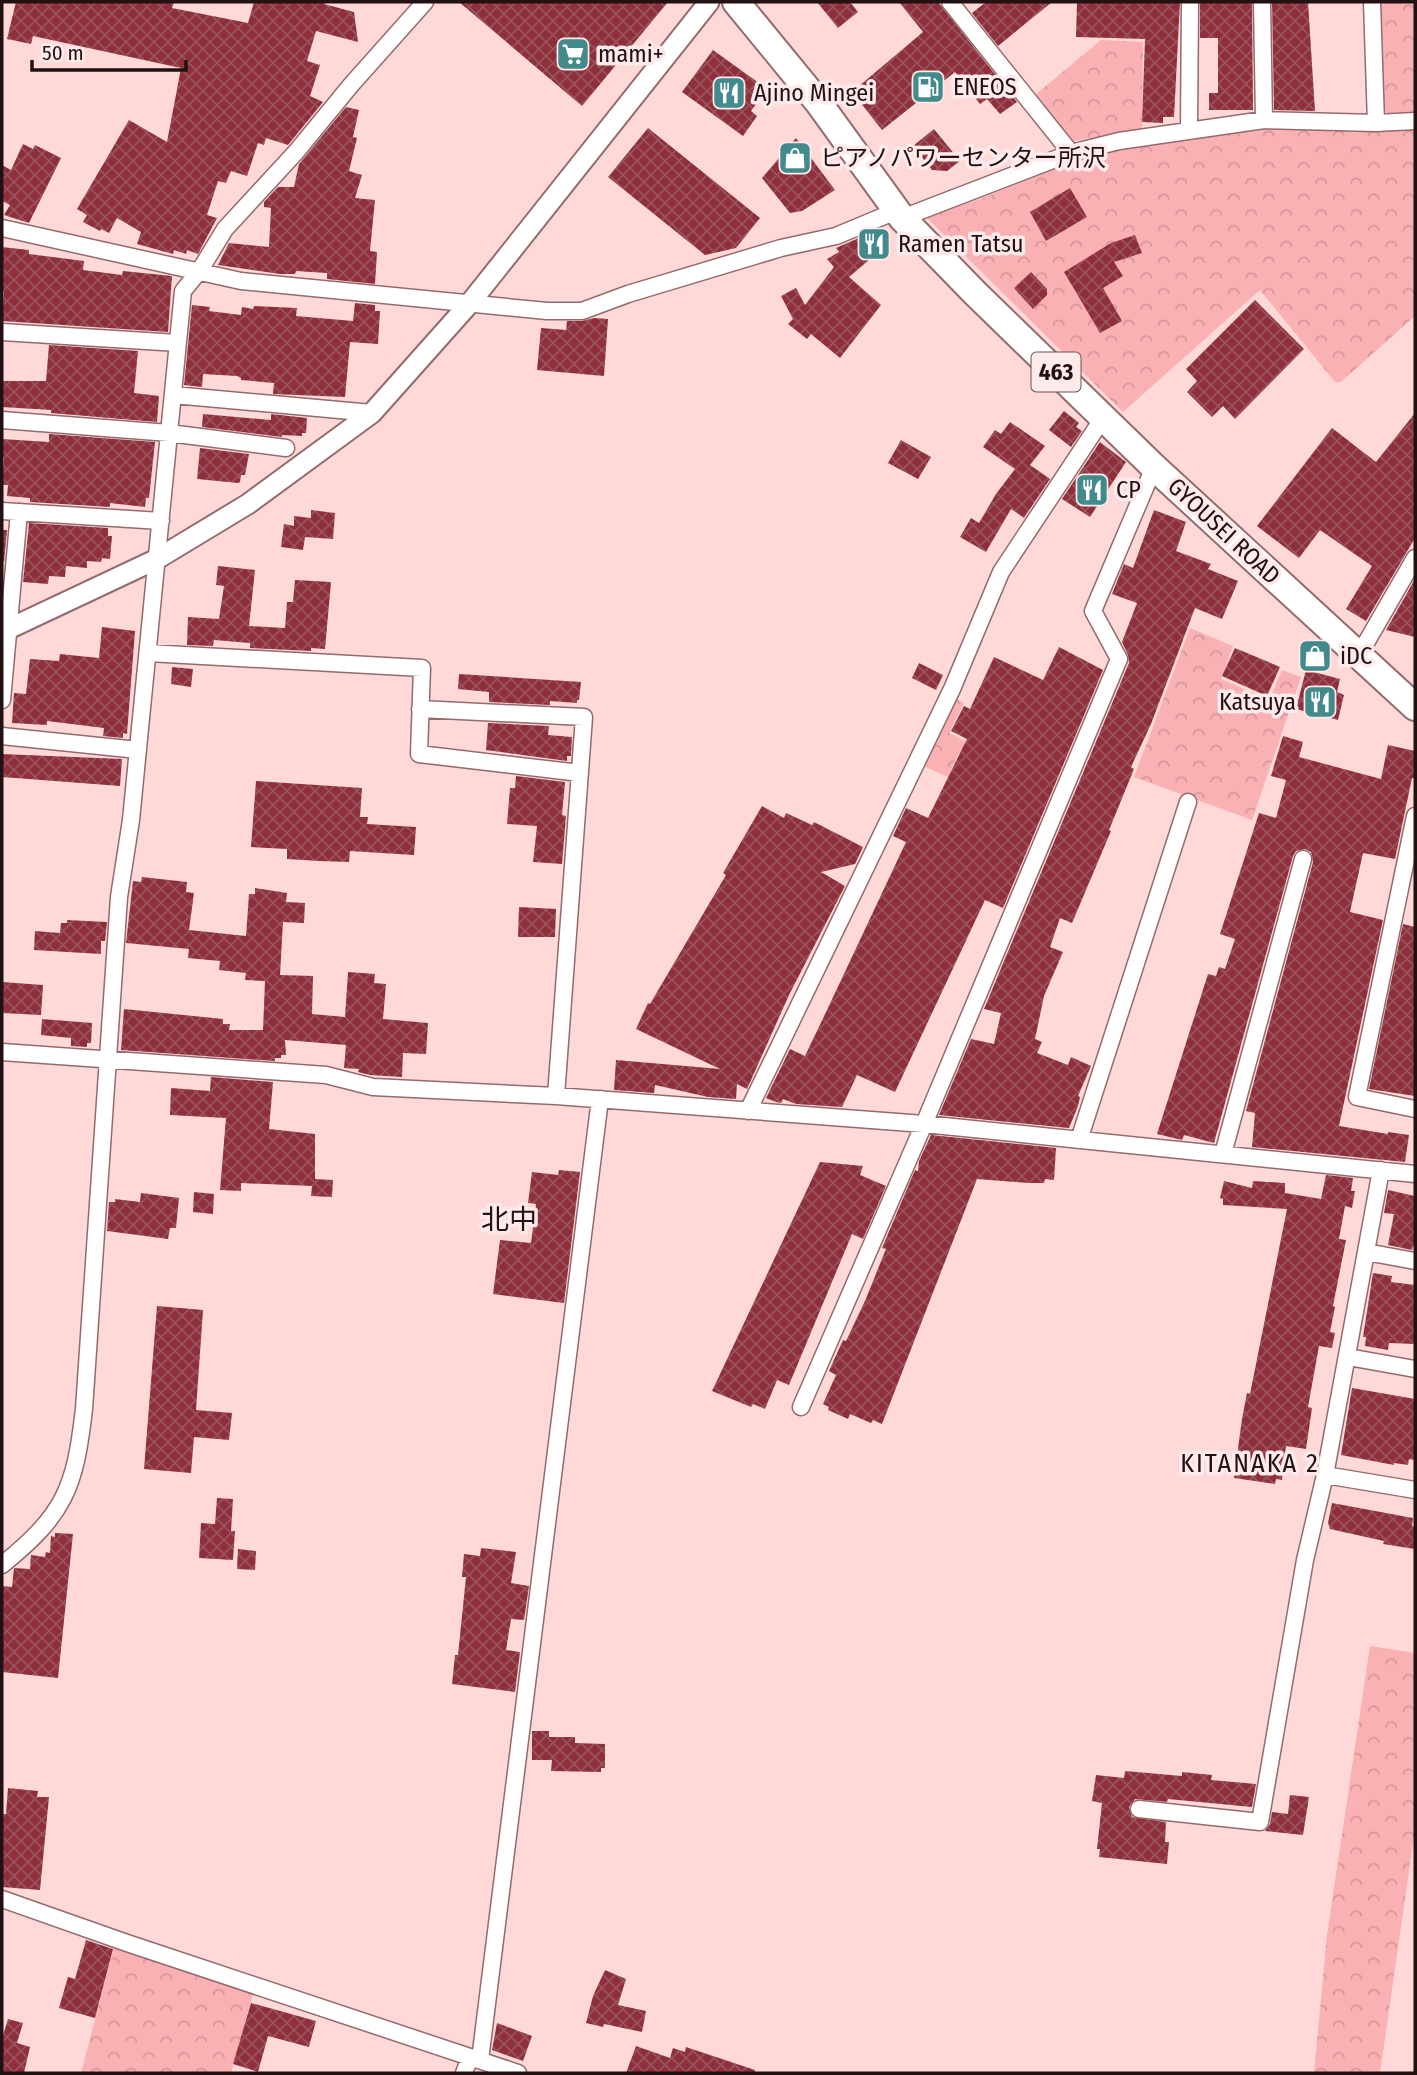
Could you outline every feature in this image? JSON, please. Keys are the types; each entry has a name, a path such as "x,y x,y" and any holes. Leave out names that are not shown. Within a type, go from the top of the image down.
{"highway":[{"name":"GYOUSEI ROAD","path":"736,2 818,102 899,215 1154,467 1415,707"}],"street":[{"path":"2,1565 31,1542 52,1517 68,1489 78,1456 84,1409 119,897 138,750 183,291 200,270 225,229 296,152 425,2"},
{"path":"5,631 158,559 248,504 372,413 470,303 709,2"},
{"path":"950,2 1071,153"},
{"path":"1189,129 1190,2"},
{"path":"1262,2 1264,120"},
{"path":"1372,2 1376,123"},
{"path":"2,228 242,281 547,311 582,311 628,294 781,248 836,236 1071,153 1119,141 1264,120 1376,123 1415,121"},
{"path":"2,332 178,343"},
{"path":"173,395 372,413"},
{"path":"748,1111 952,689 1001,572 1103,418"},
{"path":"2,420 169,433 286,448"},
{"path":"802,1407 1119,659 1093,611 1154,467"},
{"path":"2,510 161,522"},
{"path":"2,700 5,631 19,512"},
{"path":"1359,655 1415,558"},
{"path":"148,653 422,668 419,754 580,773"},
{"path":"420,709 584,717 556,1096"},
{"path":"2,736 138,750"},
{"path":"1079,1140 1188,802"},
{"path":"1415,816 1357,1097 1415,1108"},
{"path":"1223,1154 1303,859"},
{"path":"2,1052 326,1075 373,1087 556,1096 924,1124 1415,1174"},
{"path":"464,2073 475,2058 600,1100"},
{"path":"1139,1809 1260,1822 1305,1560 1348,1357 1381,1170"},
{"path":"1367,1252 1415,1261"},
{"path":"1348,1357 1415,1369"},
{"path":"1325,1475 1415,1490"},
{"path":"2,1899 518,2073"}],"green space":[{"path":"1381,2 1415,2 1415,113 1389,115 1384,110"},
{"path":"1101,40 1143,42 1142,129 1074,141 1068,138 1035,95"},
{"path":"1415,127 1415,316 1341,382 1335,382 1260,290 1123,412 926,217 980,199 1097,152 1261,128"},
{"path":"1190,628 1233,646 1221,679 1269,700 1282,670 1301,677 1252,820 1134,777"},
{"path":"950,696 964,703 949,733 1003,760 998,770 959,753 948,777 917,763"},
{"path":"1370,1646 1415,1653 1415,1829 1380,2073 1314,2073 1327,1935"},
{"path":"114,1947 253,1994 231,2073 81,2073"}],"building":[{"path":"16,2 174,2 172,8 248,23 254,2 325,2 324,4 354,12 358,42 316,31 307,61 320,65 310,96 323,102 288,145 266,138 264,145 258,143 247,176 231,171 226,183 218,181 207,215 217,218 198,254 187,250 186,254 174,250 173,254 137,244 141,232 117,218 109,233 101,229 100,231 83,222 87,215 77,209 129,120 167,142 181,68 33,36 31,44 7,39"},
{"name":"mami+","path":"459,2 668,2 582,106"},
{"path":"817,2 850,2 858,12 838,28"},
{"path":"899,2 938,2 1017,102 1000,114 987,99 980,104 955,72 882,130 852,92 923,32"},
{"path":"986,2 1052,2 998,46 972,13"},
{"path":"1077,2 1180,2 1174,117 1163,117 1163,123 1142,122 1145,39 1076,37"},
{"path":"1200,2 1252,2 1253,110 1209,110 1209,93 1218,93 1218,38 1200,38"},
{"path":"1272,2 1308,2 1315,111 1274,110"},
{"path":"713,50 767,89 751,111 757,116 743,136 682,92"},
{"path":"346,107 359,110 353,137 357,138 349,171 362,175 355,198 375,200 370,251 377,252 375,284 327,279 327,273 296,271 295,274 280,274 218,265 229,243 269,247 271,208 264,207 264,202 278,187 294,187 299,164"},
{"path":"648,128 760,218 736,248 705,255 608,177"},
{"path":"934,129 960,161 947,171 932,170 913,146"},
{"name":"ピアノパワーセンター所沢","path":"796,138 835,190 802,211 790,213 762,178"},
{"path":"23,144 33,149 35,145 61,158 29,223 4,215 10,205 2,201 2,165 11,170"},
{"path":"1070,188 1087,217 1046,241 1030,212"},
{"path":"870,233 883,248 849,277 881,305 840,358 811,334 807,339 788,324 793,319 781,296 796,288 805,305 834,267 827,259 839,252 836,248"},
{"path":"1135,235 1142,253 1114,262 1123,276 1103,288 1122,321 1100,333 1064,272 1111,243"},
{"path":"2,247 29,250 29,254 84,261 83,270 122,275 123,271 172,276 168,332 2,321"},
{"path":"1031,272 1047,289 1047,295 1033,309 1014,288"},
{"path":"1255,300 1304,349 1235,419 1223,406 1212,417 1187,392 1197,381 1186,369"},
{"path":"355,303 375,305 375,311 380,311 378,344 350,342 345,397 273,394 274,383 241,380 237,376 203,374 202,387 184,385 192,305 210,307 209,311 241,315 242,307 297,308 296,316 353,321"},
{"path":"608,319 604,376 537,370 541,328 566,330 567,321"},
{"path":"49,345 138,351 134,393 159,396 157,422 2,407 2,381 46,381"},
{"path":"1064,411 1079,423 1076,427 1082,431 1071,447 1049,430"},
{"path":"1415,413 1415,538 1366,621 1346,609 1372,566 1320,530 1299,558 1257,526 1332,428 1376,462"},
{"path":"203,414 271,420 271,414 307,418 306,433 302,433 302,436 282,437 202,427"},
{"path":"1010,422 1045,446 1030,465 1050,479 1024,518 1011,509 986,552 960,537 971,518 979,523 1015,469 983,447 995,430 1001,434"},
{"path":"49,434 155,442 149,498 146,498 145,507 110,503 110,507 30,502 30,498 7,496 8,485 2,485 2,439 49,442"},
{"path":"901,440 931,457 918,479 888,463"},
{"name":"CP","path":"1100,442 1126,462 1090,517 1062,499"},
{"path":"200,448 249,454 245,475 241,475 240,482 197,479"},
{"path":"311,510 335,513 333,539 305,537 303,550 281,547 284,524 294,526 294,516 311,518"},
{"path":"1154,510 1186,522 1176,551 1211,564 1208,569 1238,581 1222,619 1195,608 1151,724 1131,767 1134,769 1109,830 1111,831 1072,923 1060,918 1050,947 1063,952 1044,996 1035,1039 1042,1042 1037,1053 1068,1065 1071,1057 1091,1066 1078,1096 1078,1106 1069,1128 939,1115 971,1039 994,1044 1001,1013 984,1009 1129,663 1122,642 1137,603 1112,594 1124,564 1133,568"},
{"path":"29,523 108,528 108,536 112,536 110,559 102,558 101,562 87,561 87,568 66,566 65,577 49,576 48,584 23,582"},
{"path":"2,530 7,530 4,562 2,561"},
{"path":"218,566 255,570 249,626 285,628 287,602 293,602 295,580 331,582 325,649 311,648 311,651 250,648 250,643 214,640 213,646 187,645 188,617 219,619 224,586 216,585"},
{"path":"1415,579 1415,637 1386,630"},
{"path":"102,627 135,631 127,734 123,733 123,738 103,736 104,728 47,721 47,725 12,723 14,693 26,694 30,659 59,661 60,654 99,658"},
{"path":"1059,647 1103,670 1003,908 985,900 895,1092 857,1075 842,1107 796,1104 783,1099 781,1103 766,1098 790,1049 805,1056 906,842 893,836 906,808 928,818 967,739 951,731 964,706 970,709 994,657 1043,680"},
{"path":"1235,648 1280,667 1267,696 1222,676"},
{"path":"919,663 943,675 936,690 912,678"},
{"path":"172,667 193,669 191,687 171,684"},
{"name":"Katsuya","path":"1306,670 1340,679 1337,692 1344,695 1338,720 1296,709"},
{"path":"459,674 581,682 579,700 577,703 550,701 550,705 489,702 489,692 458,689"},
{"path":"488,723 549,726 548,735 572,737 571,756 567,756 567,761 486,750"},
{"path":"1283,736 1303,742 1299,757 1381,779 1388,745 1415,751 1415,778 1412,778 1395,859 1363,853 1350,912 1383,920 1339,1126 1409,1135 1405,1162 1252,1147 1255,1113 1246,1111 1313,862 1311,852 1305,849 1296,851 1293,856 1214,1143 1184,1135 1182,1140 1157,1134 1208,974 1216,976 1219,967 1225,969 1235,939 1220,934 1259,813 1276,818 1286,780 1271,776"},
{"path":"2,754 122,759 120,786 2,777"},
{"path":"516,776 565,782 562,815 566,816 562,864 533,862 537,826 507,824 510,788 515,788"},
{"path":"256,781 362,788 360,817 368,817 367,824 416,827 414,855 350,851 349,862 319,861 287,859 287,849 251,847"},
{"path":"762,806 784,818 786,813 812,825 814,822 863,847 855,864 821,872 845,886 789,995 747,1089 737,1084 736,1099 708,1097 655,1085 654,1093 614,1090 616,1060 720,1069 636,1029 648,1003 650,1004 726,875 723,873"},
{"path":"142,877 187,882 186,892 194,893 189,930 246,936 249,894 255,894 255,888 287,893 286,902 305,903 304,923 283,922 280,975 313,976 312,1014 345,1017 348,972 375,974 374,983 386,984 383,1019 428,1023 426,1054 403,1053 402,1077 370,1075 358,1072 359,1069 344,1068 346,1045 285,1040 286,1055 275,1058 275,1061 121,1050 124,1009 223,1019 223,1024 230,1024 229,1030 263,1030 265,981 245,980 246,973 219,970 220,961 188,958 189,949 126,943 133,881 141,882"},
{"path":"519,907 556,909 555,937 518,937"},
{"path":"67,920 107,922 105,941 101,941 101,954 34,950 35,931 60,933 61,923 67,923"},
{"path":"1403,924 1415,927 1415,1096 1369,1089"},
{"path":"2,982 43,985 41,1015 2,1013"},
{"path":"42,1019 92,1023 91,1043 87,1043 87,1047 71,1046 71,1038 41,1035"},
{"path":"211,1077 273,1082 269,1129 315,1134 315,1179 333,1180 332,1197 311,1196 312,1186 241,1183 241,1191 220,1190 226,1118 170,1115 171,1088 210,1091"},
{"path":"931,1135 1056,1148 1054,1180 1029,1183 977,1179 882,1424 873,1420 871,1423 850,1414 848,1419 828,1410 829,1407 823,1404 836,1375 829,1371 865,1301 886,1249 882,1248 915,1170 918,1171 919,1161"},
{"path":"820,1162 863,1166 860,1175 886,1186 863,1239 852,1234 789,1385 777,1380 765,1409 753,1404 751,1407 712,1391"},
{"path":"559,1170 580,1172 564,1303 493,1294 500,1240 531,1243 536,1204 528,1203 532,1172 558,1175"},
{"path":"1326,1175 1353,1178 1351,1191 1355,1191 1352,1208 1345,1206 1339,1239 1346,1240 1330,1332 1335,1333 1332,1348 1319,1346 1308,1407 1312,1408 1306,1449 1286,1446 1282,1480 1276,1479 1275,1484 1234,1478 1247,1393 1250,1394 1287,1209 1223,1205 1223,1199 1220,1198 1224,1181 1252,1188 1253,1181 1285,1183 1285,1193 1321,1199"},
{"path":"1388,1190 1415,1196 1415,1247 1413,1246 1412,1250 1388,1245 1394,1214 1384,1213"},
{"path":"194,1192 214,1194 213,1214 193,1212"},
{"path":"141,1193 179,1198 176,1228 170,1228 168,1239 107,1231 109,1202 115,1202 115,1199 140,1202"},
{"path":"1373,1273 1392,1276 1391,1282 1415,1285 1415,1344 1389,1343 1388,1350 1365,1346 1366,1337 1363,1337"},
{"path":"157,1306 203,1310 196,1410 232,1413 229,1440 194,1437 191,1473 144,1469"},
{"path":"1352,1388 1415,1399 1415,1460 1409,1459 1408,1465 1394,1465 1341,1455"},
{"path":"217,1498 233,1499 233,1560 199,1558 201,1523 215,1524"},
{"path":"1332,1503 1413,1518 1415,1549 1383,1544 1384,1541 1330,1529 1328,1523"},
{"path":"55,1533 73,1534 58,1678 2,1672 2,1586 12,1587 14,1568 30,1569 31,1555 45,1557 46,1552 50,1553 51,1536 55,1537"},
{"path":"481,1548 516,1552 511,1583 529,1586 524,1620 511,1619 506,1650 520,1652 515,1692 452,1684 455,1655 458,1655 466,1577 462,1577 464,1554 480,1556"},
{"path":"238,1549 256,1551 255,1570 237,1569"},
{"path":"532,1731 549,1731 549,1737 575,1737 575,1743 605,1744 605,1768 601,1768 601,1772 551,1771 552,1760 532,1760"},
{"path":"1125,1771 1182,1776 1182,1772 1212,1775 1211,1780 1256,1784 1252,1807 1168,1799 1167,1802 1135,1799 1129,1807 1132,1817 1166,1822 1165,1842 1169,1842 1167,1864 1099,1857 1100,1849 1097,1849 1102,1803 1092,1801 1096,1775 1124,1778"},
{"path":"8,1788 38,1791 37,1797 49,1797 40,1890 2,1887 2,1814 6,1814"},
{"path":"1290,1795 1309,1797 1303,1835 1265,1831 1270,1824 1272,1812 1288,1814"},
{"path":"86,1940 113,1949 95,2018 59,2008 68,1977 75,1979"},
{"path":"605,1970 626,1979 618,2005 646,2011 642,2032 586,2023 593,1996"},
{"path":"251,2003 316,2021 309,2047 268,2036 258,2072 233,2064"},
{"path":"8,2019 23,2023 17,2043 30,2047 24,2073 2,2073 2,2039"},
{"path":"497,2023 532,2036 523,2061 492,2050"},
{"path":"636,2046 670,2058 673,2048 685,2052 686,2047 755,2070 755,2073 626,2073"}],"place":[{"name":"mami+","path":"573,54"},
{"name":"ENEOS","path":"928,87"},
{"name":"Ajino Mingei","path":"729,93"},
{"name":"ピアノパワーセンター所沢","path":"795,158"},
{"name":"Ramen Tatsu","path":"874,244"},
{"name":"CP","path":"1092,490"},
{"name":"iDC","path":"1315,656"},
{"name":"Katsuya","path":"1320,702"}],"district":[{"name":"北中","path":"509,1219"},
{"name":"KITANAKA 2","path":"1250,1463"}]}
